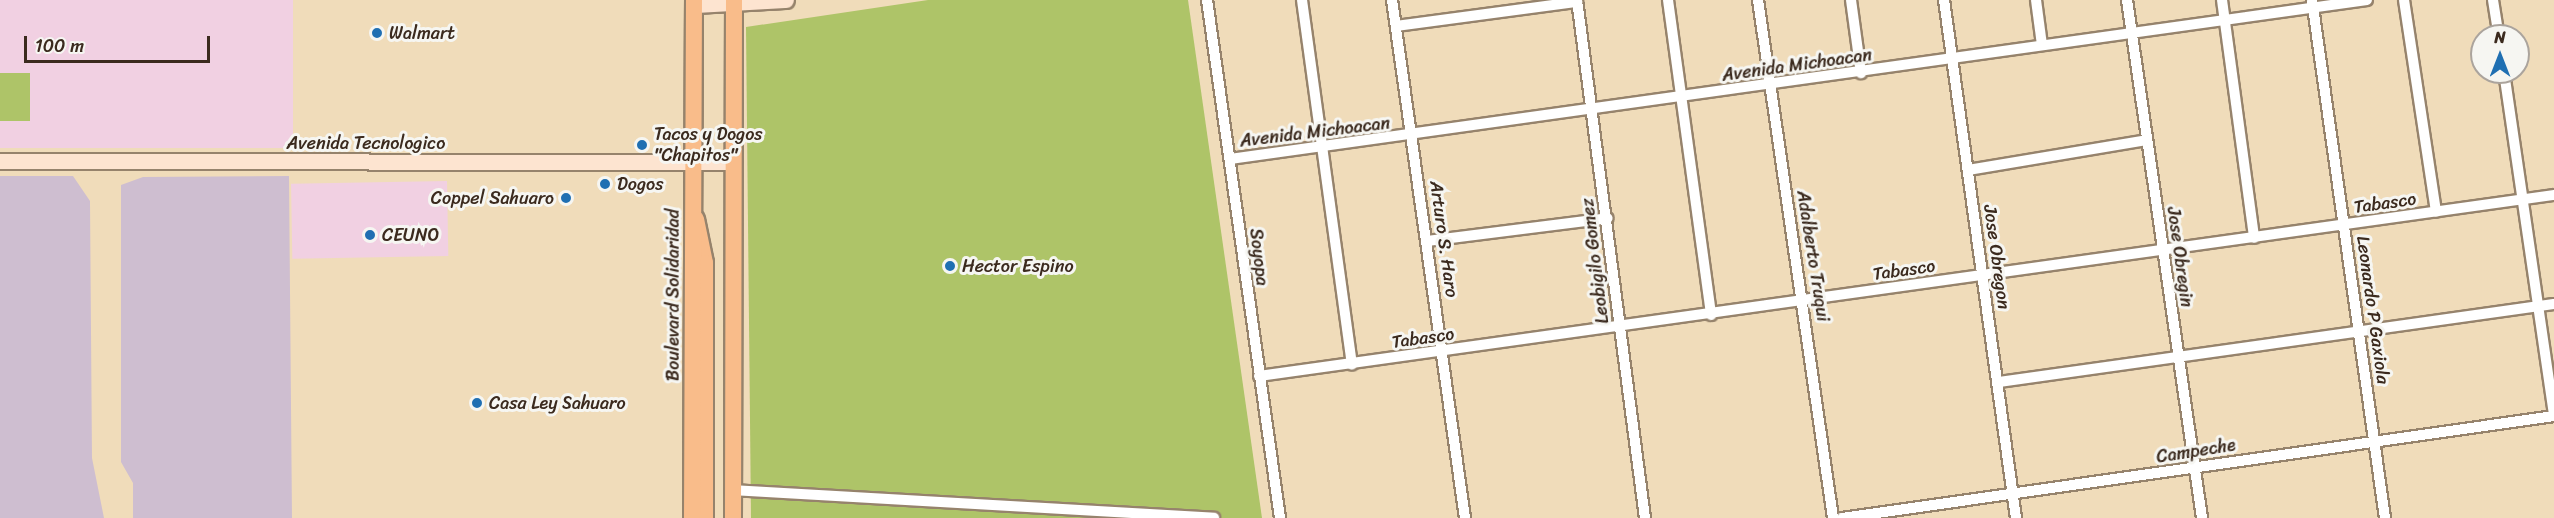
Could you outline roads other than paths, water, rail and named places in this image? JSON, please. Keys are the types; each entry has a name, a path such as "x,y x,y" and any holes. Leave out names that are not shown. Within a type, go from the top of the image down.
{"main road":[{"name":"Boulevard Solidaridad","path":"692,518 694,2"},
{"path":"733,518 734,2"},
{"path":"692,213 704,241 705,263 705,518"}],"street":[{"path":"694,2 786,0"},
{"name":"Soyopa","path":"1207,0 1258,376 1280,518"},
{"path":"1302,0 1352,365"},
{"name":"Arturo S. Haro","path":"1392,0 1413,136 1465,518"},
{"path":"1668,0 1711,315"},
{"name":"Adalberto Truqui","path":"1758,0 1804,302 1833,518"},
{"path":"1851,0 1861,73"},
{"name":"Jose Obregon","path":"1944,0 1999,382 2016,518"},
{"path":"2036,0 2042,45"},
{"name":"Jose Obregin","path":"2127,0 2202,518"},
{"path":"2222,0 2254,238"},
{"name":"Avenida Michoacan","path":"1230,159 1321,150 1861,73 2312,4 2367,0"},
{"path":"2404,0 2436,212"},
{"path":"2493,0 2497,24"},
{"path":"1396,26 1577,1"},
{"name":"Leobigilo Gomez","path":"1577,1 1608,218 1646,518"},
{"name":"Leonardo P Gaxiola","path":"2312,4 2385,518"},
{"path":"2506,84 2554,414"},
{"path":"1968,170 2146,140"},
{"name":"Avenida Tecnologico","path":"0,161 733,162"},
{"name":"Tabasco","path":"1258,376 1352,365 2163,252 2554,195"},
{"path":"1427,241 1608,218"},
{"path":"1999,382 2554,304"},
{"name":"Campeche","path":"1842,518 2013,496 2554,414"},
{"path":"732,490 1214,518"}],"place":[{"name":"Walmart","path":"377,33"},
{"name":"Tacos y Dogos \"Chapitos\"","path":"642,145"},
{"name":"Dogos","path":"605,184"},
{"name":"Coppel Sahuaro","path":"566,198"},
{"name":"CEUNO","path":"370,235"},
{"name":"Hector Espino","path":"950,266"},
{"name":"Casa Ley Sahuaro","path":"477,403"}]}
